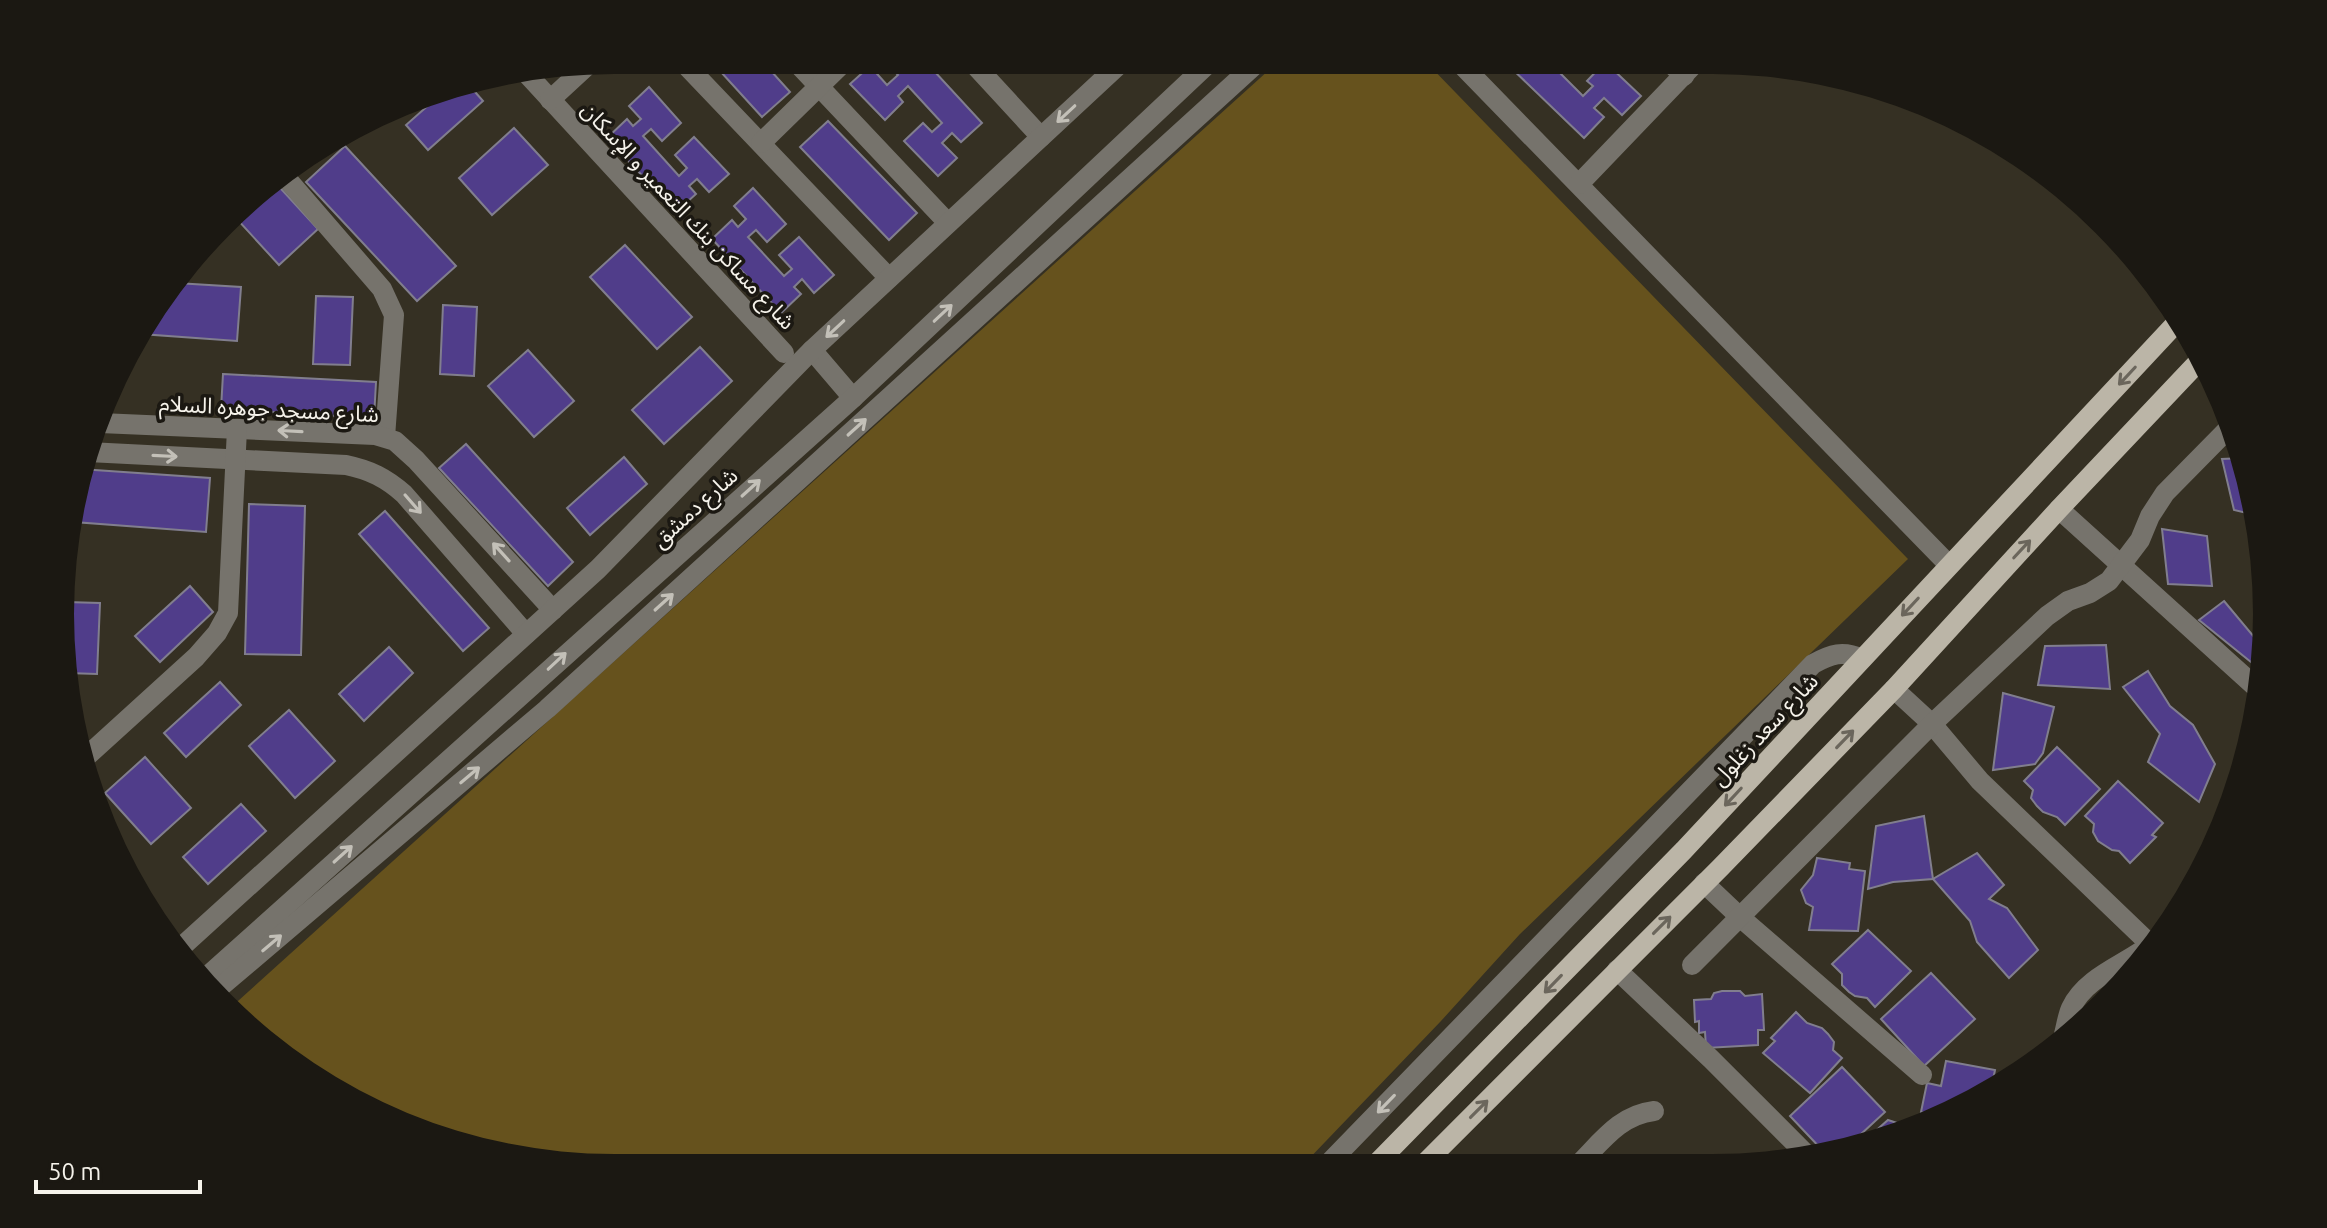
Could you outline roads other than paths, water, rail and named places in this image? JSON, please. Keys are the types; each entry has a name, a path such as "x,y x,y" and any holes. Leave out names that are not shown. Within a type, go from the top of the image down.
{"main road":[{"name":"شارع سعد زغلول","path":"1386,1154 1684,850 2171,328"},
{"path":"1434,1154 1894,689 2193,367"},
{"path":"1428,1112 1452,1136"}],"street":[{"path":"694,74 889,278"},
{"path":"807,74 948,223"},
{"path":"761,143 832,74"},
{"path":"983,74 1041,137"},
{"name":"شارع دمشق","path":"186,943 553,610 643,524 812,350 1107,74"},
{"name":"شارع دمشق","path":"211,973 853,398 1197,74"},
{"path":"222,985 547,709 1245,74"},
{"path":"1471,74 1949,565"},
{"path":"1579,184 1684,74"},
{"path":"550,100 577,75"},
{"name":"شارع مساكن بنك التعمير و الإسكان","path":"533,81 784,353"},
{"path":"290,182 382,289 394,315 385,437"},
{"path":"1060,204 1079,225"},
{"path":"812,350 853,398"},
{"name":"شارع مسجد جوهره السلام","path":"109,423 375,435 395,441 408,451 553,610"},
{"path":"92,752 196,657 217,633 228,613 237,429"},
{"path":"1692,965 1932,724 2047,616 2068,601 2090,593 2109,581 2140,540 2150,516 2165,493 2222,435"},
{"path":"99,453 346,465 368,470 404,494 526,634"},
{"path":"2059,509 2248,680"},
{"path":"1338,1154 1813,664 1831,654 1842,653 1862,659"},
{"path":"531,686 547,709"},
{"path":"1894,689 1932,724 1980,781 2145,937"},
{"path":"1704,883 1922,1075"},
{"path":"2067,1022 2070,1010 2082,992 2126,961"},
{"path":"1617,970 1799,1147"},
{"path":"1589,1154 1623,1120 1654,1111"}]}
